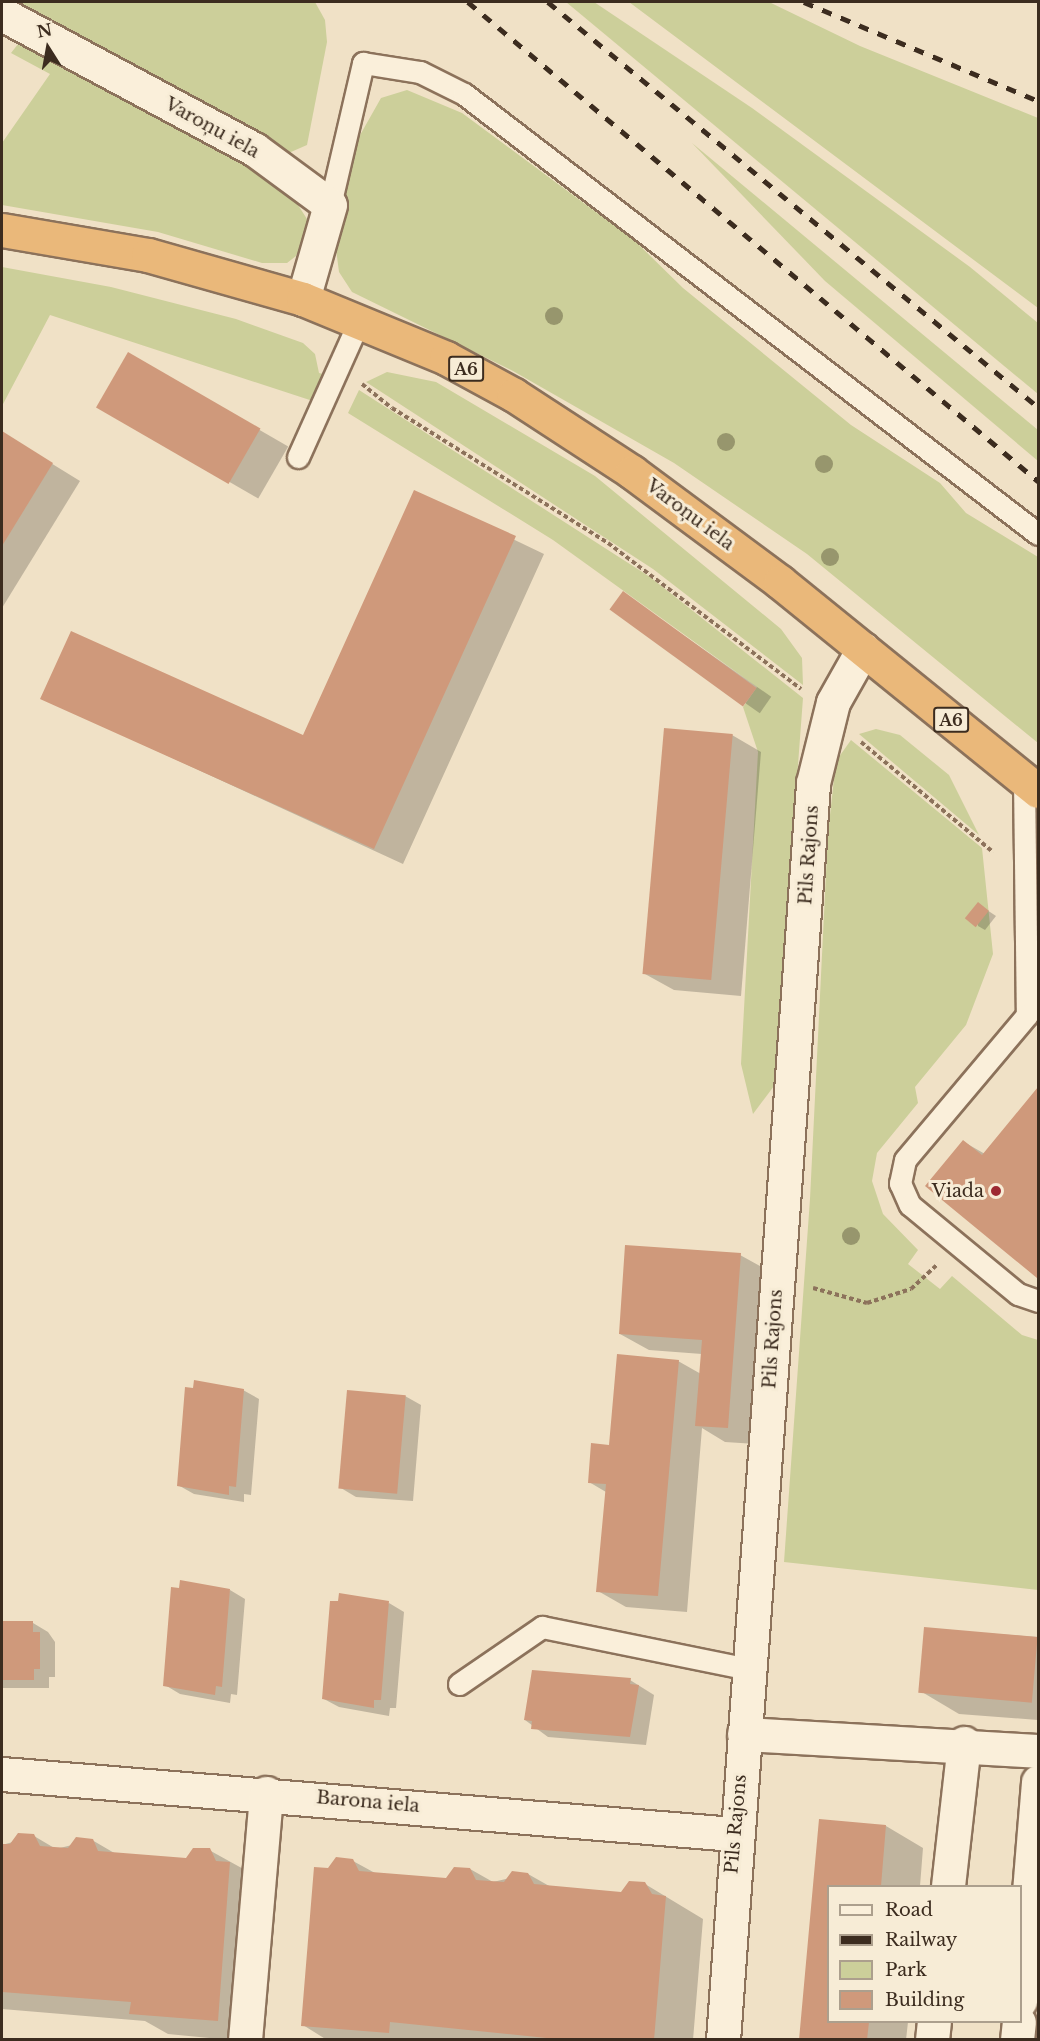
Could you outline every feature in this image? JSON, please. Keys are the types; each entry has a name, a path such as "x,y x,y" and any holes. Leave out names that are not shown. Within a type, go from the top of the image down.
{"highway":[{"name":"Varoņu iela","path":"2,230 148,255 303,299 446,358 568,429 863,649 1031,785"}],"street":[{"name":"Varoņu iela","path":"2,14 254,149 330,205"},
{"path":"303,299 330,205"},
{"name":"Pils Rajons","path":"723,2040 734,1834 749,1669 813,783 829,713 863,649"},
{"path":"744,1734 964,1743 1038,1751"},
{"path":"948,1885 964,1743"},
{"name":"Barona iela","path":"2,1773 266,1793 734,1834"},
{"path":"1022,1977 1038,1782"},
{"path":"245,2040 266,1793"},
{"path":"932,2040 934,2023"},
{"path":"1017,2040 1019,2023"}],"lane":[{"path":"330,205 363,63 420,72 464,94 1038,534"},
{"path":"298,457 343,366 359,321"},
{"path":"1031,785 1025,878 1032,977 1027,1015 901,1172 910,1205 1018,1294 1038,1300"},
{"path":"459,1684 542,1627 749,1669"}],"path":[{"path":"343,366 392,408 503,473 650,572 829,713 1025,878"},
{"path":"778,1278 867,1302 910,1289 955,1242"}],"green space":[{"path":"2,2 315,2 325,20 327,42 307,145 284,155"},
{"path":"566,2 594,2 752,108 970,267 1038,323 1038,394"},
{"path":"629,2 769,2 860,46 1038,118 1038,308"},
{"path":"22,39 83,77 235,152 289,191 307,219 308,232 296,256 287,263 262,263 158,232 2,205 2,143 50,74 11,53"},
{"path":"407,90 462,113 635,241 683,288 851,425 940,483 966,513 1038,557 1038,743 807,554 674,463 513,371 352,292 339,272 336,249 355,144 381,98"},
{"path":"692,143 1038,430 1038,461 825,281"},
{"path":"2,267 111,287 236,319 303,343 315,354 319,373 335,377 322,404 50,315 2,406"},
{"path":"387,372 436,382 595,476 781,629 802,658 803,685 653,569 366,382"},
{"path":"359,390 650,577 803,698 774,1086 753,1114 741,1064 758,752 743,707 757,687 553,540 348,413"},
{"path":"876,729 900,735 949,775 979,835 859,734"},
{"path":"851,740 982,848 993,954 966,1025 915,1087 918,1103 877,1153 872,1181 883,1214 918,1250 908,1264 940,1289 952,1276 1022,1335 1038,1340 1038,1590 784,1562 810,1199 828,833 836,761"}],"building":[{"path":"128,352 261,428 229,484 96,407"},
{"path":"2,431 53,463 2,546"},
{"path":"414,490 516,536 374,849 40,699 71,631 303,735"},
{"path":"623,591 756,688 743,707 609,610"},
{"path":"664,728 733,734 711,980 642,974"},
{"path":"978,902 989,911 976,927 965,918"},
{"path":"1038,1087 1037,1278 925,1186 963,1140 982,1155"},
{"path":"625,1245 741,1253 728,1428 695,1426 702,1340 619,1334"},
{"path":"617,1354 679,1360 658,1596 596,1592 606,1484 588,1483 591,1443 609,1445"},
{"path":"194,1380 244,1389 236,1487 229,1486 229,1495 177,1486 185,1387 193,1388"},
{"path":"347,1390 406,1395 397,1494 338,1489"},
{"path":"180,1580 230,1589 222,1687 216,1686 215,1695 163,1686 171,1587 179,1588"},
{"path":"339,1593 389,1601 381,1700 374,1700 374,1708 322,1699 330,1601 338,1601"},
{"path":"2,1621 33,1621 33,1632 40,1632 40,1669 34,1669 34,1680 2,1680"},
{"path":"924,1627 1038,1637 1032,1703 918,1693"},
{"path":"532,1670 631,1678 630,1684 639,1685 630,1737 531,1729 532,1721 524,1720"},
{"path":"819,1819 886,1825 881,1885 827,1885 827,2023 869,2023 867,2040 799,2040"},
{"path":"18,1833 34,1834 40,1846 68,1848 76,1837 93,1839 98,1851 186,1858 193,1848 210,1848 216,1861 230,1862 218,2021 129,2014 131,2002 2,1992 2,1844 10,1844"},
{"path":"336,1857 353,1859 359,1871 446,1878 454,1867 470,1868 476,1880 504,1882 512,1871 528,1873 534,1884 621,1892 629,1881 645,1882 652,1894 666,1896 654,2040 566,2040 390,2022 389,2033 301,2026 314,1867 328,1868"},
{"path":"1037,2012 1038,2040 1034,2040"}],"railway":[{"path":"468,2 1038,481"},
{"path":"548,2 1038,407"},
{"path":"804,2 1038,101"}],"place":[{"name":"Viada","path":"996,1191"}]}
